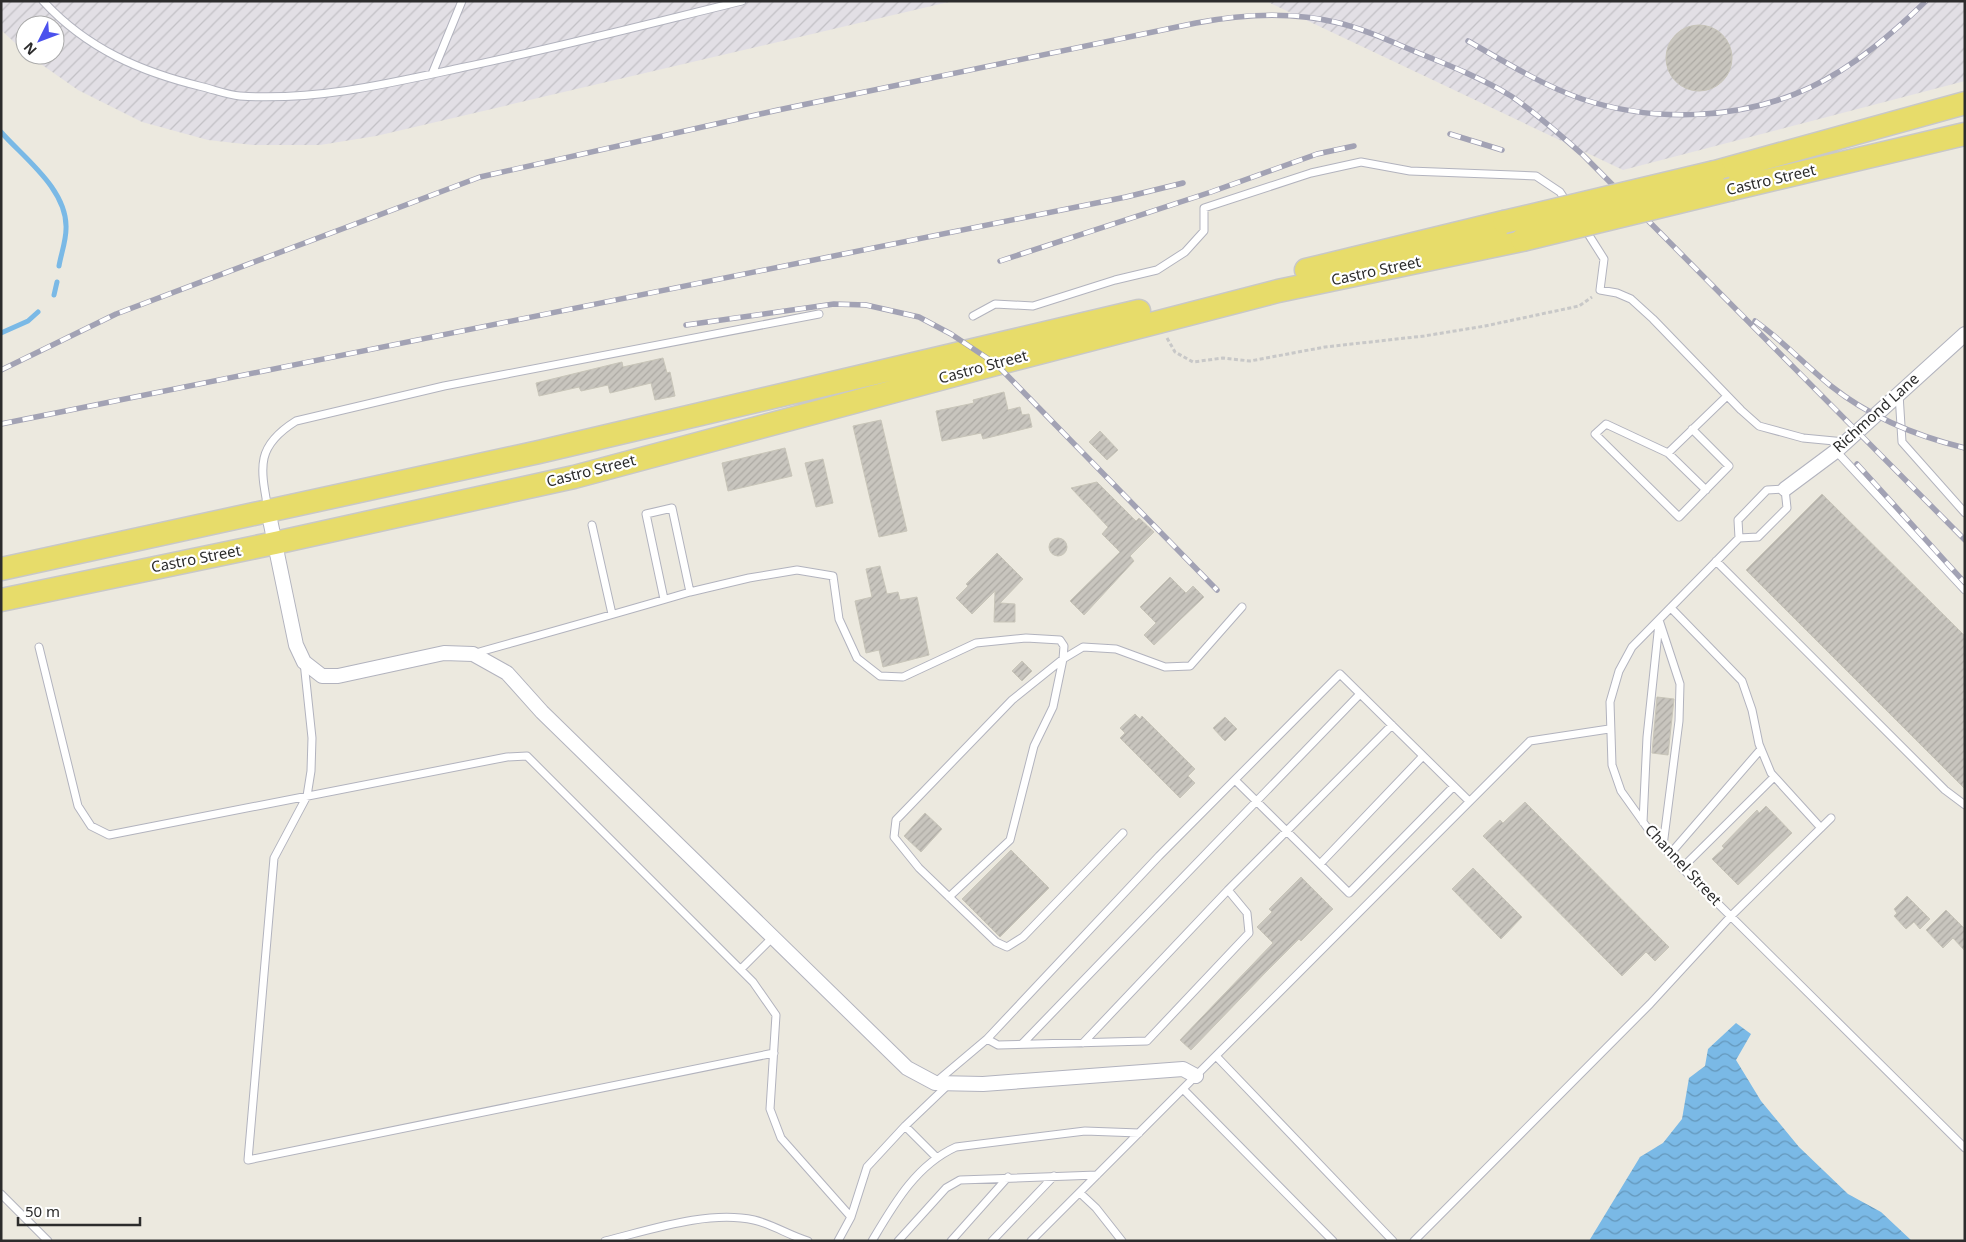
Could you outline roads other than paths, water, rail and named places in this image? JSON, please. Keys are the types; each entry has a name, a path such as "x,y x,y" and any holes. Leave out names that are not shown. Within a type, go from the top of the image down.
{"main road":[{"name":"Castro Street","path":"1,569 548,450 958,355 1715,172 1965,103"},
{"name":"Castro Street","path":"1,600 275,543 574,477 1278,291 1522,240 1965,134"}],"street":[{"name":"Richmond Lane","path":"1785,489 1841,446 1965,334"},
{"path":"268,510 296,645 304,662 322,676 338,676 444,653 473,654 507,673 542,712 908,1068 942,1083 984,1084 1183,1069 1196,1076"}],"lane":[{"path":"43,1 95,44 139,69 237,96 284,97 358,90 742,1"},
{"path":"432,74 462,1"},
{"path":"973,316 995,304 1033,306 1116,280 1156,270 1185,252 1204,230 1204,208 1311,173 1361,162 1410,171 1536,176 1560,192 1604,259 1600,290 1617,293 1631,299 1653,319 1727,396 1760,426 1841,446 1965,590"},
{"path":"268,510 263,484 263,460 269,443 279,432 296,421 444,386 820,314"},
{"path":"1899,392 1902,442 1965,513"},
{"path":"1668,453 1727,396"},
{"path":"1692,429 1729,466 1706,490 1679,518 1595,434 1606,424 1668,453 1706,490"},
{"path":"1785,489 1787,508 1758,537 1738,538 1738,520 1767,490 1785,489"},
{"path":"664,600 646,514 672,508 690,592"},
{"path":"592,525 612,614"},
{"name":"Channel Street","path":"1738,538 1632,647 1619,671 1610,702 1609,729 1612,765 1621,791 1643,822 1682,868 1965,1148"},
{"path":"1716,561 1945,790 1965,806"},
{"path":"473,654 690,592 749,578 797,570 833,576 839,619 857,658 880,676 903,677 976,643 1026,638 1060,640 1064,646 1063,659 1053,707 1034,746 1010,840 949,897"},
{"path":"1123,833 1023,937 1007,947 996,942 919,868 894,837 896,820 1012,700 1063,659 1083,647 1116,649 1165,667 1190,666 1242,607"},
{"path":"1671,608 1742,681 1752,710 1761,749 1774,776 1821,828"},
{"path":"1643,822 1647,737 1660,620"},
{"path":"1660,620 1680,684 1679,721 1663,846"},
{"path":"39,647 78,806 91,826 109,835 507,757 527,756 753,982 776,1015 770,1109 781,1138 851,1217"},
{"path":"304,662 313,758 307,796 274,858 248,1160 774,1053"},
{"path":"838,1241 851,1217 868,1167 942,1083 987,1039 1158,856 1340,674 1468,801"},
{"path":"1022,1044 1360,694"},
{"path":"1084,1042 1228,890 1392,725"},
{"path":"1031,1241 1530,740 1609,729"},
{"path":"1670,854 1761,749"},
{"path":"1320,864 1423,756"},
{"path":"1682,868 1774,776"},
{"path":"1235,780 1349,892 1453,787"},
{"path":"1414,1241 1650,1004 1731,916 1831,818"},
{"path":"987,1039 998,1045 1147,1041 1248,933 1247,914 1228,890"},
{"path":"741,969 774,937"},
{"path":"1216,1056 1393,1241"},
{"path":"1183,1089 1332,1241"},
{"path":"905,1126 936,1157"},
{"path":"872,1241 900,1195 936,1157 956,1147 1085,1131 1139,1133"},
{"path":"898,1241 946,1188 968,1178 1097,1175"},
{"path":"992,1241 1054,1176"},
{"path":"951,1241 1008,1177"},
{"path":"1080,1193 1096,1208 1122,1241"},
{"path":"1,1194 48,1241"},
{"path":"605,1241 668,1226 723,1217 755,1220 808,1241"}],"water":[{"path":"1736,1023 1751,1034 1736,1060 1761,1101 1799,1147 1848,1194 1881,1212 1912,1241 1589,1241 1640,1157 1663,1143 1682,1119 1689,1078 1705,1066 1708,1049"}],"waterway":[{"path":"1,132 43,176 60,201 65,215 66,229 59,266"},
{"path":"54,295 57,282"},
{"path":"1,333 28,321 38,312"}],"railway":[{"path":"1468,41 1538,80 1582,99 1610,107 1668,114 1727,112 1784,98 1827,79 1872,48 1926,1"},
{"path":"1,370 116,314 480,177 778,110 1196,23 1249,16 1285,15 1339,23 1381,37 1478,78 1511,96 1529,109 1582,154 1965,540"},
{"path":"1450,134 1502,150"},
{"path":"1000,261 1211,192 1317,154 1354,146"},
{"path":"1,424 1126,197 1183,183"},
{"path":"686,325 834,304 866,305 919,317 951,334 996,364 1217,590"},
{"path":"1755,321 1775,336 1831,386 1862,407 1911,431 1965,448"},
{"path":"1857,464 1965,583"}]}
